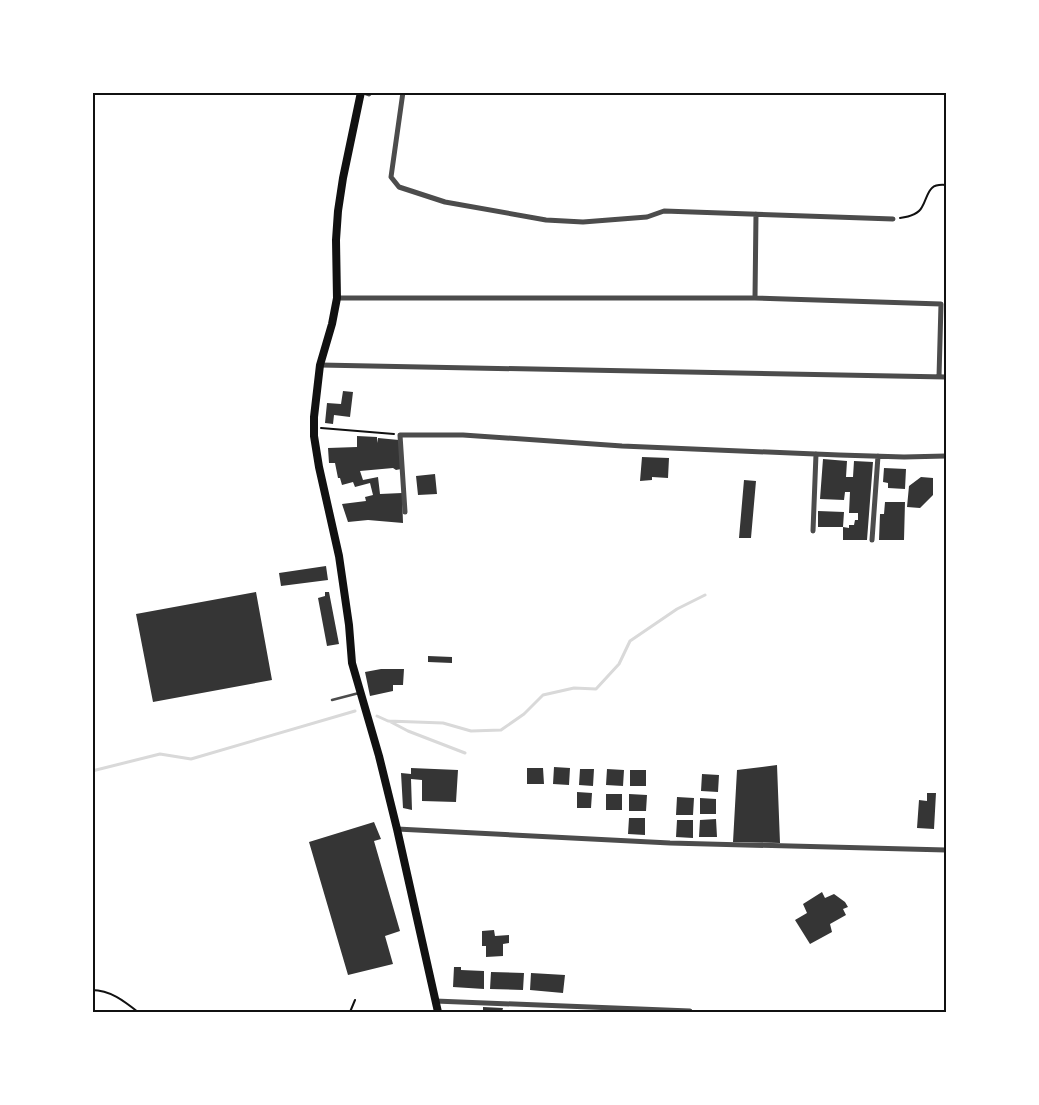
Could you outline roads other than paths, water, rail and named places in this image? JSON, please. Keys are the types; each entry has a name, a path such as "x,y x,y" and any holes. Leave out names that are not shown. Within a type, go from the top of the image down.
{"main road":[{"path":"362,92 343,178 338,211 336,240 337,298 332,324 320,365 314,427 319,467 338,556 349,625 352,663 359,693 379,756 397,829 438,1012"}],"street":[{"path":"362,92 369,94 370,92"},
{"path":"403,92 391,177 399,187 445,202 546,220 583,222 647,217 664,211 893,219"},
{"path":"755,298 756,214"},
{"path":"337,298 755,298 941,304 939,376"},
{"path":"320,365 946,377"},
{"path":"405,512 400,435 463,435 622,446 816,454 946,456"},
{"path":"813,531 816,454"},
{"path":"872,540 878,456"},
{"path":"397,829 670,843 946,850"},
{"path":"435,1001 628,1011 690,1011"}],"lane":[{"path":"332,700 359,693"}],"waterway":[{"path":"377,716 388,721 443,723 471,731 501,730 524,714 543,695 574,688 596,689 619,664 630,641 677,609 705,595"},
{"path":"92,771 160,754 191,759 355,711"},
{"path":"389,721 408,731 465,753"}]}
